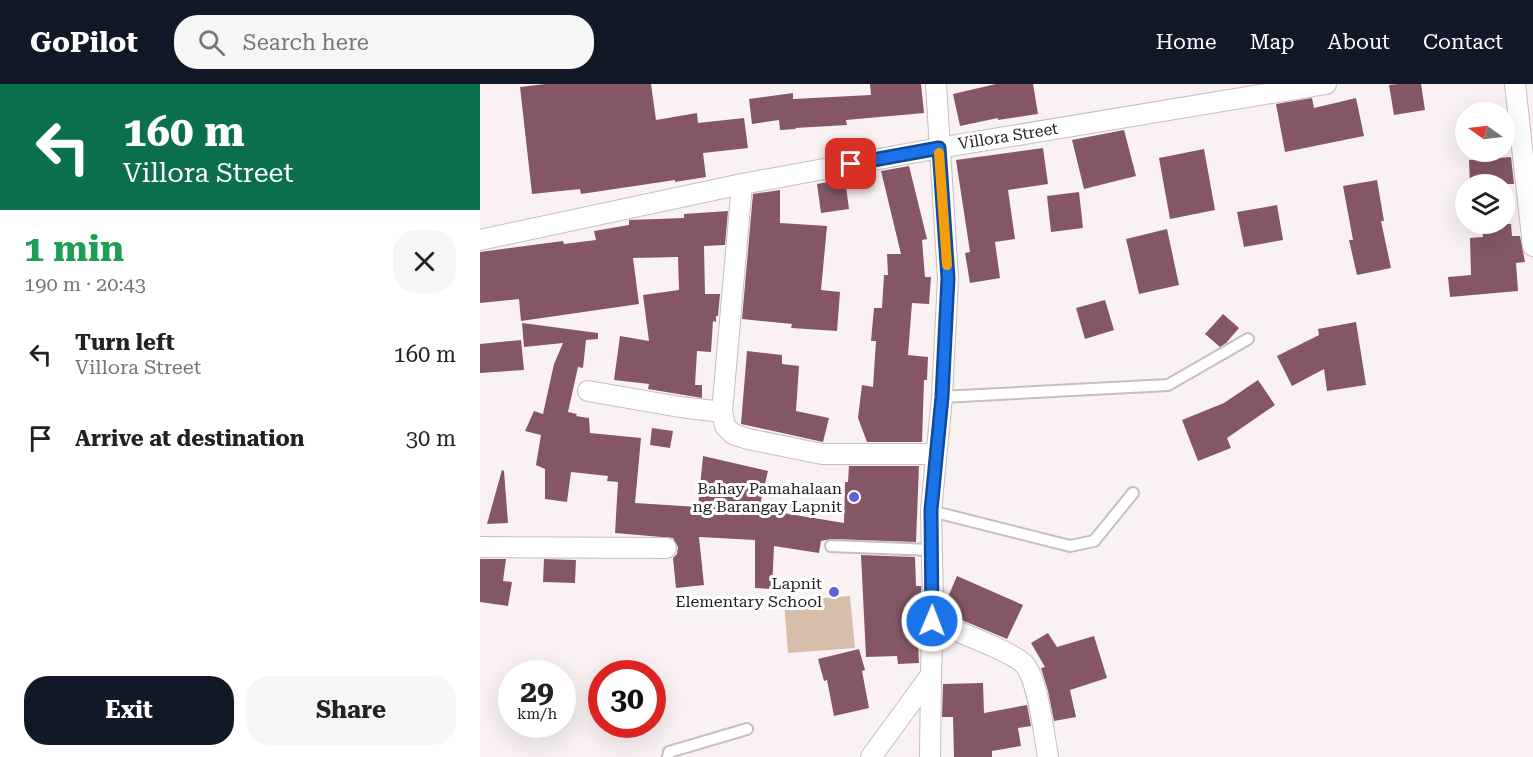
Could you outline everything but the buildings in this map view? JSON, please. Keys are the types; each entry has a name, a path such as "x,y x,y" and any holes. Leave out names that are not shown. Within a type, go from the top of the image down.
{"street":[{"path":"930,757 931,510 942,397 948,278 936,84"},
{"name":"Villora Street","path":"480,240 742,184 939,148 1326,84"},
{"path":"1515,84 1533,246"},
{"path":"742,184 722,412 725,426 733,434 748,439 822,454 936,454"},
{"path":"588,391 722,412"},
{"path":"480,546 666,548"},
{"path":"932,621 1024,663 1033,682 1048,757"},
{"path":"871,757 930,675"}],"lane":[{"path":"942,397 1168,384 1248,339"},
{"path":"931,510 1070,546 1094,541 1133,493"},
{"path":"831,546 932,550"},
{"path":"668,757 669,752 747,729"}],"shaded area":[{"path":"850,596 855,648 788,653 784,601"}],"slow traffic":[{"path":"939,153 947,265"}],"place":[{"name":"Bahay Pamahalaan ng Barangay Lapnit","path":"854,497"},
{"name":"Lapnit Elementary School","path":"834,592"}],"route":[{"path":"851,164 939,148 948,278 942,397 931,510 932,621"}]}
